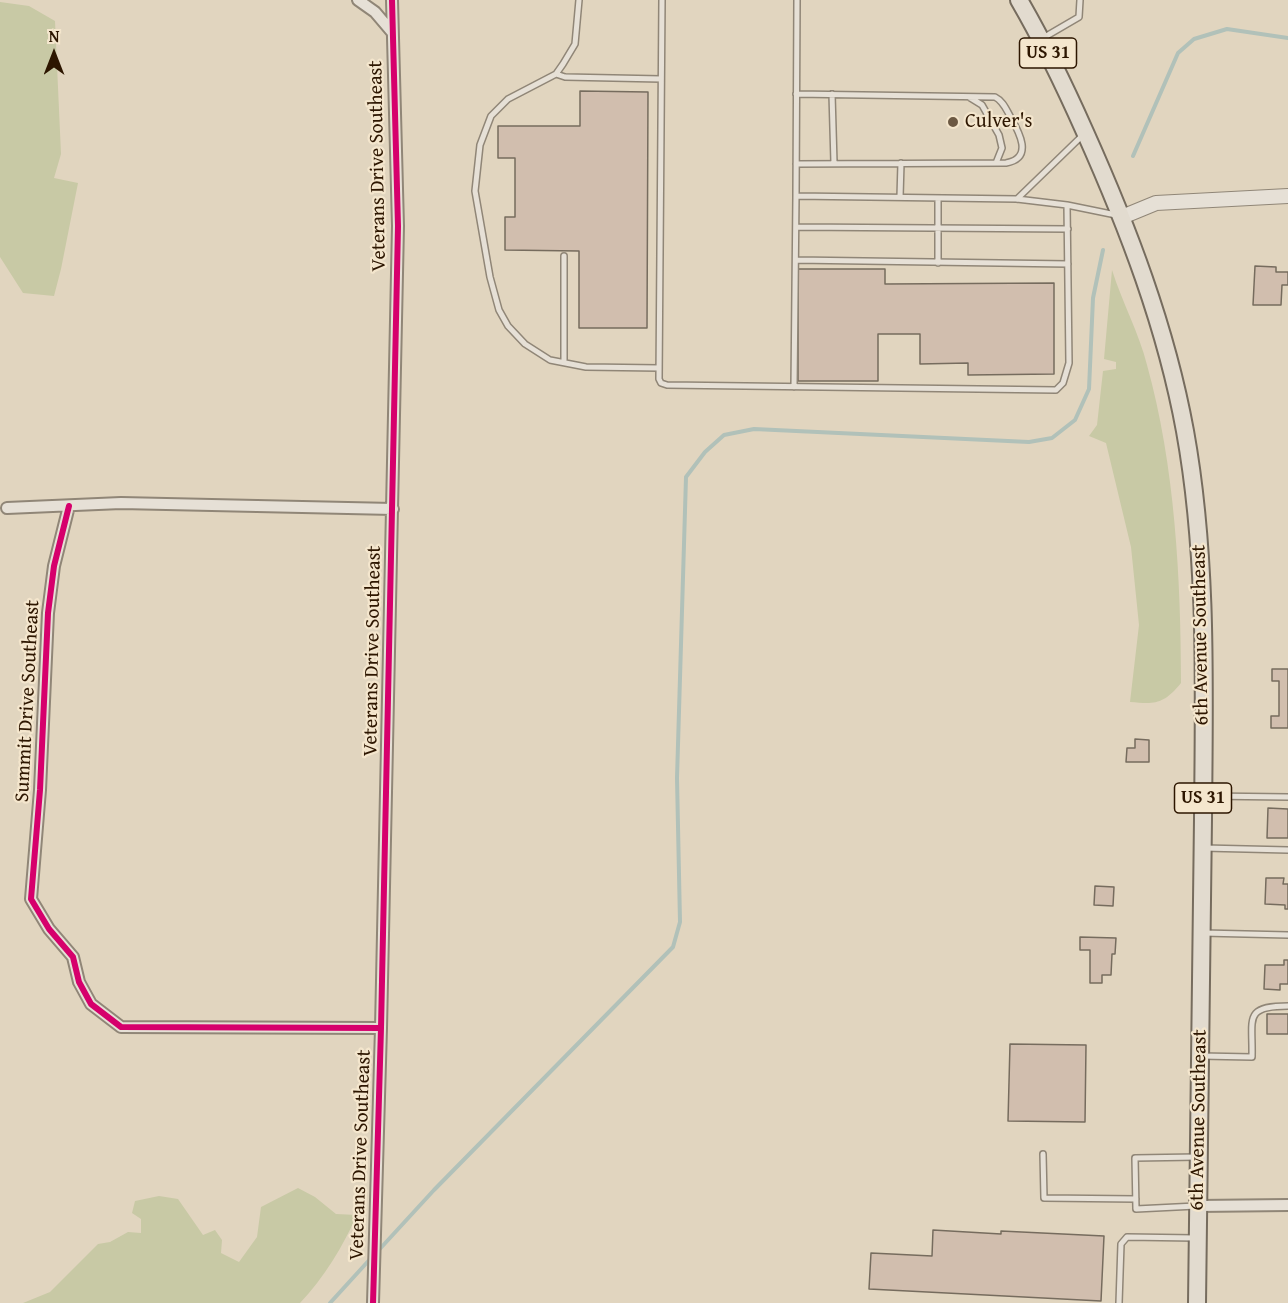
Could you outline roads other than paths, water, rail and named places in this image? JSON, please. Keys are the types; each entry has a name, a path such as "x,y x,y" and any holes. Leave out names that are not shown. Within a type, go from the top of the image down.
{"main road":[{"name":"6th Avenue Southeast","path":"1019,0 1042,39 1122,217 1171,365 1190,459 1202,594 1203,796 1197,1303"}],"street":[{"path":"358,0 375,12 392,32"},
{"name":"Veterans Drive Southeast","path":"373,1302 398,225 392,0"},
{"path":"1122,217 1156,203 1288,196"},
{"path":"7,508 121,503 393,509"},
{"name":"Summit Drive Southeast","path":"69,506 54,566 48,613 40,790 31,899 49,929 73,957 79,982 90,1004 121,1026 381,1029"},
{"path":"1198,1206 1288,1205"}],"lane":[{"path":"579,0 575,44 556,74 507,99 491,116 480,145 475,191 490,277 499,310 508,326 525,345 550,360 586,367 659,368"},
{"path":"662,0 659,368 661,384 667,386 1056,390 1063,384 1069,363 1067,205"},
{"path":"794,387 797,0"},
{"path":"1042,39 1079,17 1080,0"},
{"path":"556,74 565,77 661,79"},
{"path":"796,94 999,98 1020,135 1022,144 1018,158 1014,161 996,163 796,164"},
{"path":"832,94 834,163"},
{"path":"968,96 982,105 999,135 1002,148 996,163"},
{"path":"1017,199 1086,133"},
{"path":"900,197 901,163"},
{"path":"796,196 1017,199 1067,205 1122,217"},
{"path":"938,198 938,263"},
{"path":"796,227 1068,229"},
{"path":"564,256 564,362"},
{"path":"796,260 1068,264"},
{"path":"1203,796 1288,797"},
{"path":"1202,848 1288,850"},
{"path":"1201,933 1288,935"},
{"path":"1200,1056 1252,1057 1253,1016 1257,1010 1266,1006 1288,1006"},
{"path":"1043,1154 1044,1198 1136,1199"},
{"path":"1198,1157 1135,1158 1136,1209 1198,1206"},
{"path":"1119,1303 1121,1244 1124,1239 1198,1238"}],"waterway":[{"path":"1133,156 1178,53 1194,39 1227,29 1288,38"},
{"path":"377,1252 434,1190 673,947 680,922 677,778 686,477 705,452 724,435 754,429 1029,442 1052,438 1075,420 1089,389 1093,298 1103,250"},
{"path":"330,1303 372,1257"}],"place":[{"name":"Culver's","path":"953,122"}]}
